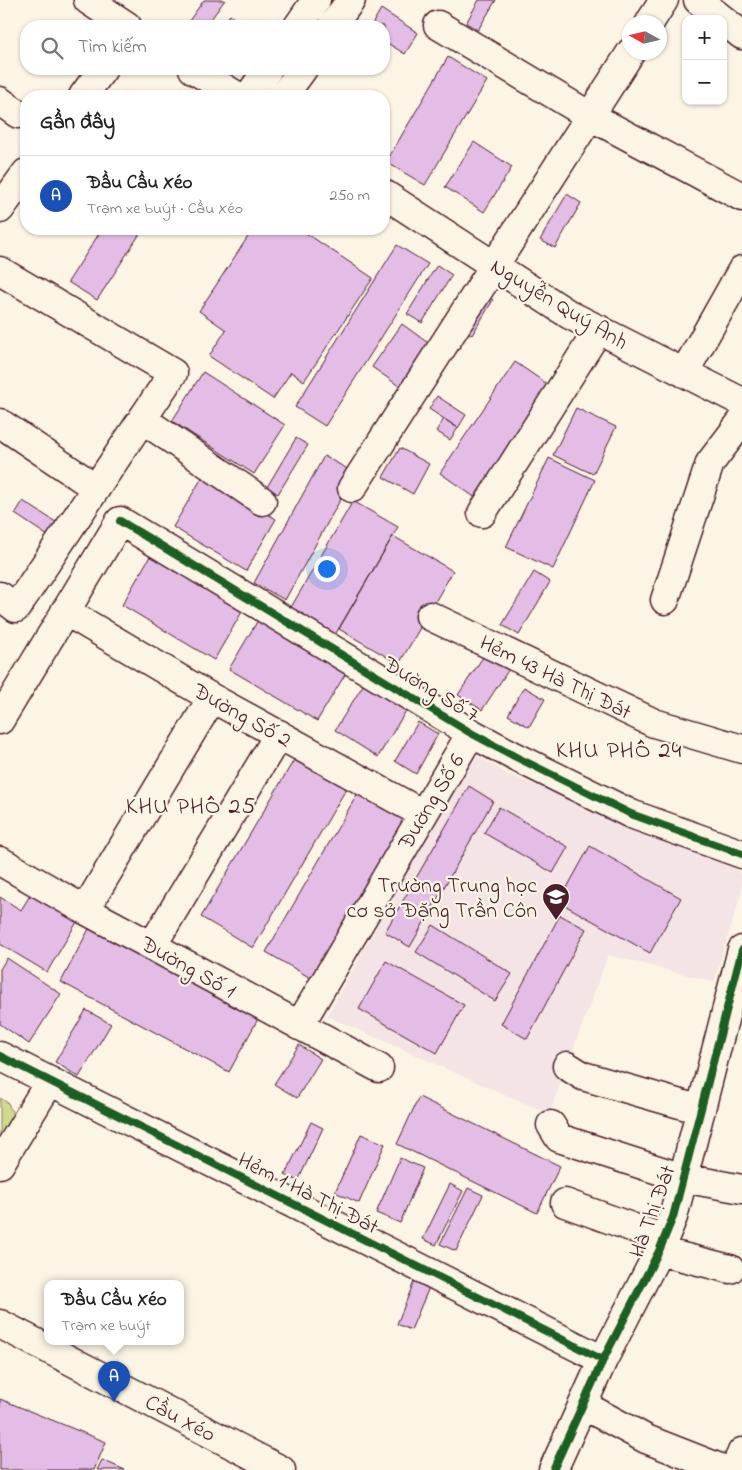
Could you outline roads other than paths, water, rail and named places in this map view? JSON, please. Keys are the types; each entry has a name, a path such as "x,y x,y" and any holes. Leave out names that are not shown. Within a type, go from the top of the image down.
{"street":[{"path":"88,0 118,20"},
{"path":"302,20 316,0"},
{"path":"336,20 350,0"},
{"path":"654,15 664,0"},
{"path":"698,0 717,15"},
{"path":"727,23 742,35"},
{"path":"438,26 590,116 742,197"},
{"path":"352,488 625,60"},
{"path":"87,90 99,75"},
{"path":"203,75 227,90"},
{"path":"253,90 264,75"},
{"path":"288,90 299,75"},
{"path":"0,208 20,181"},
{"name":"Nguyễn Quý Anh","path":"390,198 570,315 742,402"},
{"path":"684,373 742,270"},
{"path":"0,271 173,373 96,488 8,602"},
{"path":"482,513 598,329"},
{"path":"142,419 262,501"},
{"path":"665,600 710,463 742,421"},
{"path":"0,423 96,488"},
{"name":"Đường Số 7","path":"65,611 120,521 514,756 631,814 742,854"},
{"path":"0,720 65,611"},
{"name":"Đường Số 2","path":"65,611 212,698 423,814"},
{"name":"Hẻm 43 Hà Thị Đát","path":"430,616 654,723 742,749"},
{"path":"85,910 212,698"},
{"name":"Đường Số 6","path":"299,1026 471,732"},
{"path":"152,946 279,734"},
{"name":"Đường Số 1","path":"0,861 85,910 379,1068"},
{"name":"Hà Thị Đát","path":"553,1470 603,1360 662,1245 678,1199 742,950"},
{"name":"Hẻm 1 Hà Thị Đát","path":"0,1056 603,1360"},
{"path":"567,1066 583,1076 701,1110"},
{"path":"0,1164 50,1081"},
{"path":"551,1125 559,1138 683,1178 742,1189"},
{"path":"565,1203 662,1245 730,1269"},
{"name":"Cầu Xéo","path":"0,1324 281,1470"},
{"path":"583,1405 646,1438 725,1470"},
{"path":"733,1470 742,1452"}],"place":[{"name":"Trường Trung học cơ sở Đặng Trần Côn","path":"556,921"},
{"name":"Đầu Cầu Xéo","path":"114,1402"}],"district":[{"name":"KHU PHỐ 24","path":"619,749"},
{"name":"KHU PHỐ 25","path":"191,805"}]}
